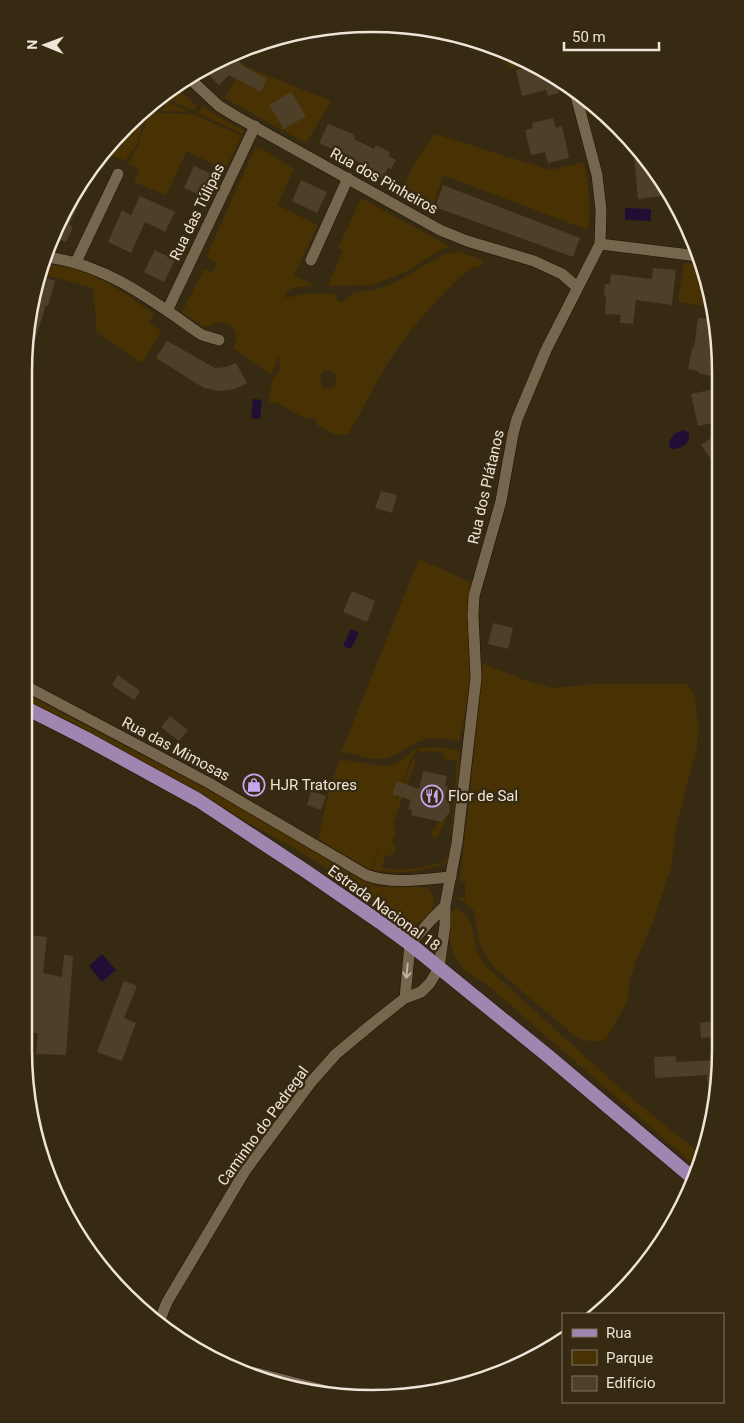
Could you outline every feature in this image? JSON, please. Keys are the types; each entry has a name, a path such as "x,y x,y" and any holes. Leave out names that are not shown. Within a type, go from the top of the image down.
{"main road":[{"name":"Estrada Nacional 18","path":"32,711 198,800 307,872 410,944 548,1056 688,1174"}],"street":[{"name":"Rua dos Pinheiros","path":"194,83 219,106 440,230 467,241 534,261 562,274 577,287"},
{"name":"Rua dos Plátanos","path":"439,968 444,932 445,906 457,843 476,678 474,596 501,501 517,419 546,350 600,244 601,210 597,174 578,102"},
{"name":"Rua das Túlipas","path":"166,311 255,126"},
{"path":"76,262 118,174"},
{"path":"311,260 348,178"},
{"path":"600,244 690,255"},
{"path":"53,258 76,262 110,275 202,335 219,340"},
{"name":"Rua das Mimosas","path":"32,689 209,783 366,875 378,879 391,880 451,877"},
{"path":"405,998 410,944 445,906"},
{"name":"Caminho do Pedregal","path":"161,1317 167,1302 245,1171 312,1081 336,1054 405,998 421,992 439,968"}],"green space":[{"path":"498,57 519,66 512,68"},
{"path":"244,66 331,101 306,143 225,98"},
{"path":"181,92 197,106 194,111 170,100"},
{"path":"168,101 188,112 160,111"},
{"path":"202,106 238,128 241,126 244,131 243,134 198,113"},
{"path":"151,114 193,114 242,136 225,170 187,151 166,195 134,182 139,170 128,163 139,143 148,117"},
{"path":"144,120 137,144 125,161 111,155"},
{"path":"435,134 550,170 584,162 589,196 588,230 443,175 432,208 399,195 416,161"},
{"path":"257,148 262,149 294,169 277,205 318,225 294,275 315,286 295,287 287,291 285,298 304,294 334,294 338,301 342,302 353,293 382,288 444,254 460,252 483,260 481,266 468,271 450,287 413,328 387,365 349,433 345,435 333,434 317,425 317,420 314,418 306,419 277,403 269,402 272,380 280,369 279,357 272,375 233,348 237,337 233,326 220,322 204,327 182,312 204,269 212,273 217,263 206,257 254,150","holes":["327,370 334,373 337,377 335,386 323,388 320,381 323,371"]},
{"path":"361,198 451,247 442,249 409,270 373,285 328,286 343,251 338,248"},
{"path":"684,263 694,265 705,306 678,302"},
{"path":"50,265 82,271 104,281 155,314 148,323 162,331 142,363 97,332 93,288 47,275"},
{"path":"419,559 472,583 468,615 469,687 459,741 430,739 419,741 392,757 383,759 373,759 341,752"},
{"path":"481,663 522,679 553,688 594,684 686,684 692,690 695,698 698,726 697,747 677,823 671,867 653,922 636,961 629,984 627,1002 606,1039 588,1041 571,1033 496,969 488,960 479,943 474,911 465,902 458,899 458,897 465,897 466,882 460,881 481,689"},
{"path":"32,697 207,789 278,829 365,882 380,887 426,887 433,897 433,907 427,917 417,924 406,923 396,919 357,889 301,852 32,707"},
{"path":"421,746 411,758 402,783 397,781 396,802 413,758 416,760 393,824 396,835 392,840 396,849 393,854 384,857 384,862 381,865 383,868 390,869 420,867 443,862 450,854 448,862 430,868 400,872 372,869 381,842 370,870 318,839 329,789 340,760 379,766 391,765"},
{"path":"424,747 460,750 459,780 451,845 457,760 444,759 443,752 425,751 422,753 419,749"},
{"path":"448,814 438,836 432,839 433,828 436,829 438,822 441,822"},
{"path":"457,908 467,917 479,955 488,968 623,1091 696,1150 692,1163 485,983 466,971 454,955 451,946 449,925 451,913"}],"shaded area":[{"path":"625,208 651,209 651,221 625,220"},
{"path":"253,399 262,400 260,419 251,418"},
{"path":"684,430 689,433 689,440 685,445 672,449 669,447 673,436"},
{"path":"351,629 359,633 351,649 343,646"},
{"path":"102,954 116,970 102,982 89,966"}],"building":[{"path":"238,60 245,67 267,79 261,92 229,75 219,85 209,75"},
{"path":"523,69 542,78 558,88 559,93 548,96 546,90 522,96 516,70"},
{"path":"291,92 306,116 284,129 269,105"},
{"path":"553,118 556,128 562,126 569,158 548,163 545,152 531,155 525,130 533,128 532,123"},
{"path":"328,124 354,134 354,139 374,149 376,145 390,152 388,156 396,160 391,169 388,168 382,178 368,171 369,168 361,163 319,143"},
{"path":"634,156 662,196 638,199"},
{"path":"194,166 216,176 207,198 184,188"},
{"path":"301,180 327,192 317,213 292,201"},
{"path":"443,185 580,238 573,257 435,207"},
{"path":"85,190 69,225 73,227 66,242 59,239"},
{"path":"140,196 175,212 165,232 145,222 131,253 108,242 122,210 131,215"},
{"path":"155,250 175,260 164,282 144,272"},
{"path":"653,268 676,270 672,305 636,300 633,324 620,323 621,315 605,314 605,284 610,284 611,274 652,279"},
{"path":"46,278 55,281 48,306 46,305 33,345 39,306"},
{"path":"698,318 707,319 712,376 688,369 692,348 694,348"},
{"path":"167,341 215,368 226,367 236,363 247,383 235,389 219,391 204,388 156,358"},
{"path":"712,389 712,423 698,426 691,394"},
{"path":"712,437 712,461 701,445"},
{"path":"381,491 397,495 392,513 375,508"},
{"path":"352,591 375,601 367,622 343,612"},
{"path":"493,623 513,628 508,649 488,644"},
{"path":"118,675 140,691 134,700 112,685"},
{"path":"170,716 188,730 179,741 161,727"},
{"path":"423,771 447,776 445,786 448,786 445,798 449,800 450,812 441,822 411,815 412,810 408,809 411,800 392,794 397,781 419,789"},
{"path":"311,791 326,796 321,810 307,805"},
{"path":"32,936 47,937 43,973 62,977 64,955 73,956 66,1055 36,1054 38,1033 32,1033"},
{"path":"124,981 137,986 124,1018 136,1023 122,1061 97,1052"},
{"path":"712,1021 712,1037 701,1038 700,1023"},
{"path":"676,1056 676,1062 712,1060 708,1099 707,1075 655,1078 654,1057"}],"place":[{"name":"HJR Tratores","path":"254,785"},
{"name":"Flor de Sal","path":"432,796"}]}
